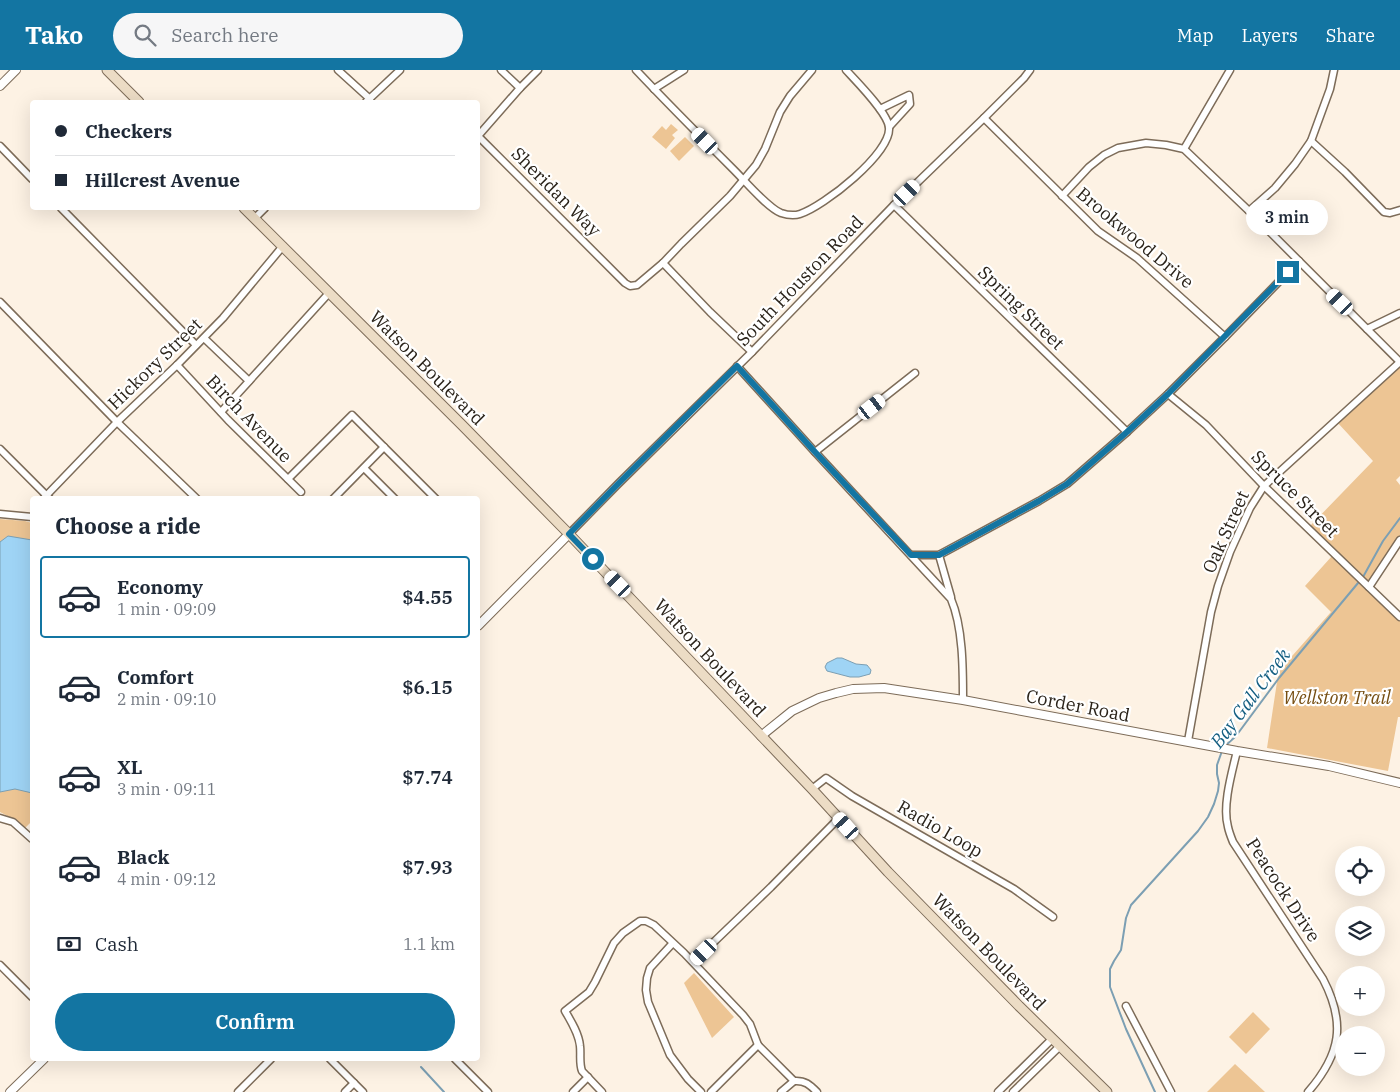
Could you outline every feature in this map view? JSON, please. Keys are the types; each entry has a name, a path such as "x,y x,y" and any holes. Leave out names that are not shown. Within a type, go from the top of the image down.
{"main road":[{"path":"106,70 137,100"},
{"name":"Watson Boulevard","path":"246,210 569,534 812,789 894,878 1012,1000 1107,1092"}],"street":[{"path":"0,86 16,70"},
{"path":"338,70 367,100"},
{"path":"369,100 400,70"},
{"path":"501,70 520,88 538,70"},
{"path":"636,70 744,180 774,209 783,214 793,215 801,213 822,203 866,167 886,140 889,127 910,104 909,95 880,109"},
{"path":"654,89 684,70"},
{"name":"Sheridan Way","path":"480,138 625,283 630,286 636,285 663,264 744,180 756,165 780,112 790,96 812,70"},
{"path":"846,70 880,109 889,127"},
{"name":"South Houston Road","path":"569,534 752,352 894,205 984,118 1030,70"},
{"path":"1184,150 1230,70"},
{"path":"1249,211 1275,188 1311,141 1330,89 1334,70"},
{"name":"Sheridan Way","path":"480,134 520,88"},
{"name":"Brookwood Drive","path":"984,118 1098,231 1137,258 1226,337"},
{"path":"1311,141 1384,212 1390,214 1400,210"},
{"path":"1062,196 1089,167 1118,148 1146,143 1166,145 1184,150 1249,211 1400,362"},
{"path":"0,146 30,177"},
{"name":"Spring Street","path":"894,205 1127,432"},
{"path":"63,210 196,345"},
{"path":"255,218 263,210"},
{"name":"Hickory Street","path":"48,496 117,422 223,318 283,246"},
{"path":"911,555 939,555 1067,484 1168,394 1226,337 1298,261"},
{"path":"663,264 752,352"},
{"path":"221,412 329,293"},
{"path":"0,302 117,422 194,496"},
{"path":"1367,329 1400,313"},
{"path":"204,338 249,381"},
{"name":"Oak Street","path":"1188,742 1211,612 1230,552 1250,508 1264,486 1400,362"},
{"name":"Birch Avenue","path":"177,365 301,492"},
{"path":"737,366 951,599"},
{"path":"815,452 915,373"},
{"name":"Spruce Street","path":"1168,394 1206,425 1264,486 1400,617"},
{"path":"288,479 352,415 433,496"},
{"path":"336,496 384,447"},
{"path":"0,449 44,496"},
{"path":"364,468 392,496"},
{"path":"0,514 29,517"},
{"path":"480,622 569,534"},
{"path":"1368,586 1400,540"},
{"path":"939,555 956,611 960,638 963,700"},
{"name":"Corder Road","path":"761,736 792,711 827,695 853,689 884,688 963,700 1237,751 1330,766 1400,783"},
{"name":"Peacock Drive","path":"1237,751 1229,787 1227,810 1227,825 1233,842 1323,979 1332,995 1336,1009 1337,1035 1330,1062 1308,1092"},
{"name":"Radio Loop","path":"812,789 826,778 852,796 1014,889 1053,917"},
{"path":"0,818 13,822 30,837"},
{"path":"693,962 839,818"},
{"path":"602,1092 582,1071 580,1066 580,1043 565,1011 588,992 614,943 622,933 640,921 654,924 672,944 693,962 750,1024 758,1045 794,1081"},
{"path":"672,944 650,968 646,990 648,1002 670,1055 688,1079 702,1092"},
{"path":"0,964 30,995"},
{"path":"1126,1006 1170,1092"},
{"path":"998,1092 1052,1039"},
{"path":"711,1092 758,1045"},
{"path":"1013,1092 1060,1046"},
{"path":"10,1092 42,1061"},
{"path":"238,1092 269,1061"},
{"path":"332,1061 363,1092"},
{"path":"457,1061 488,1092"},
{"path":"573,1092 588,1077"},
{"path":"781,1092 794,1081 800,1080 806,1082 817,1092"},
{"path":"345,1092 354,1083"}],"green space":[{"path":"671,124 678,130 672,135 675,138 666,149 652,137 662,126 666,130"},
{"path":"685,137 694,146 679,161 670,151"},
{"path":"1400,366 1400,476 1396,480 1400,485 1400,537 1369,584 1310,526 1373,461 1337,422"},
{"path":"0,519 30,522 30,823 25,828 0,812"},
{"name":"Wellston Trail","path":"1332,556 1400,621 1400,717 1398,717 1388,771 1267,748 1280,662 1285,664 1331,612 1305,586"},
{"path":"694,973 734,1017 712,1038 684,983"},
{"path":"1253,1012 1270,1029 1246,1054 1229,1037"},
{"path":"1235,1064 1265,1092 1207,1092"}],"water":[{"path":"8,536 30,540 30,793 15,789 0,792 0,542"},
{"path":"837,658 842,658 856,664 867,665 871,670 870,674 850,677 827,671 825,667 827,663"}],"waterway":[{"name":"Bay Gall Creek","path":"1224,747 1236,736 1279,678 1363,577 1383,541 1400,518"},
{"name":"Bay Gall Creek","path":"1155,1092 1126,1029 1110,987 1110,969 1121,950 1126,918 1131,905 1198,831 1208,817 1218,791 1217,765 1222,751"},
{"path":"421,1067 444,1092"}],"route":[{"path":"593,559 569,534 737,366 911,555 939,555 1067,484 1168,394 1288,272"}]}
